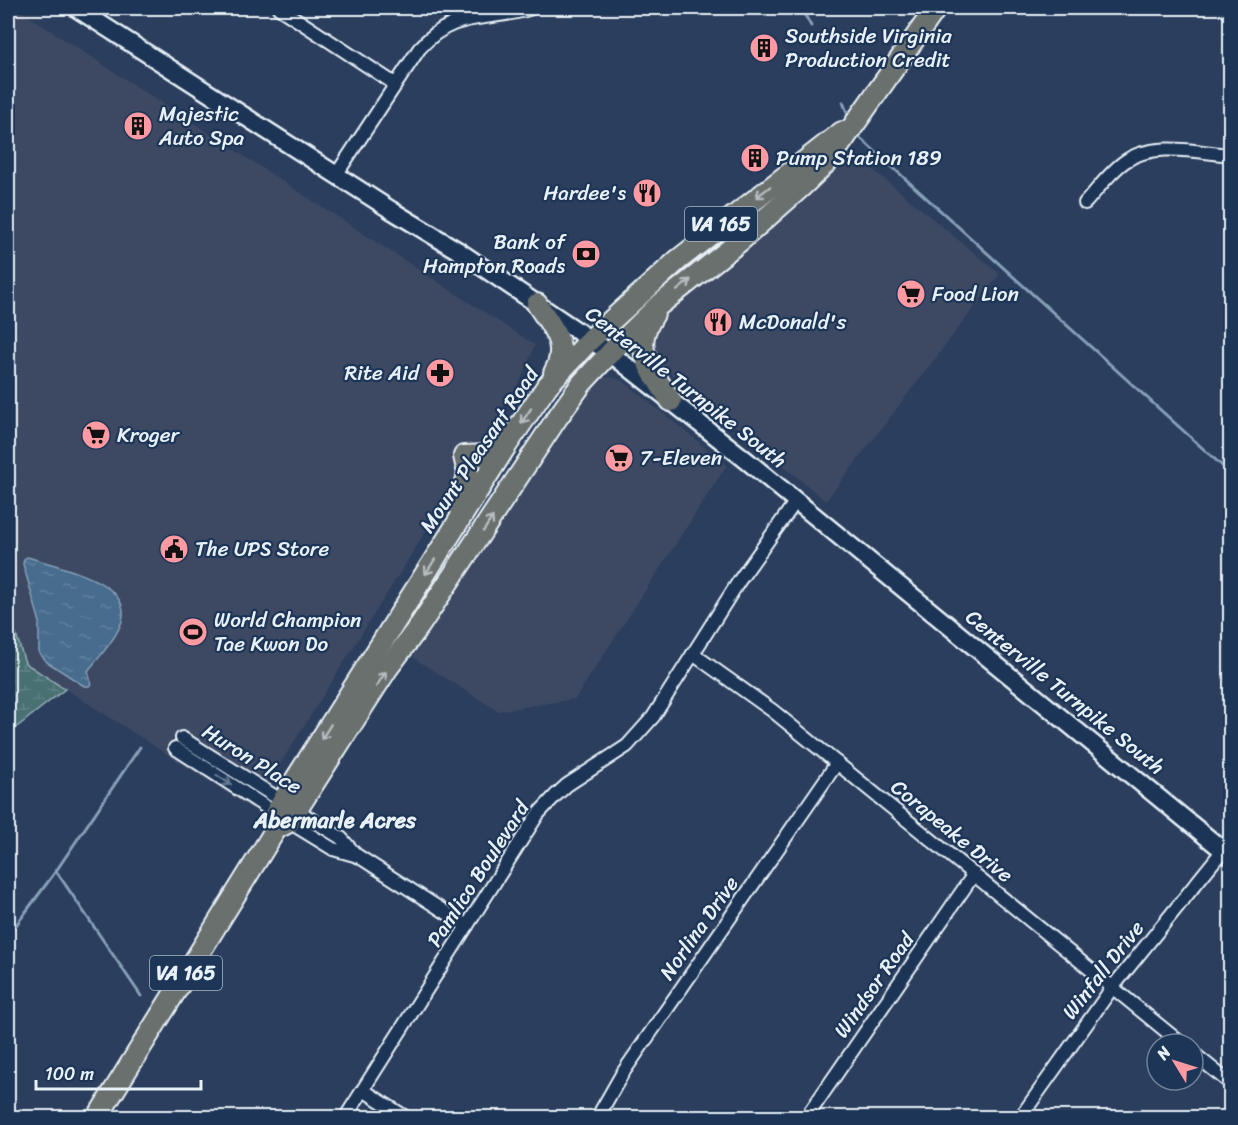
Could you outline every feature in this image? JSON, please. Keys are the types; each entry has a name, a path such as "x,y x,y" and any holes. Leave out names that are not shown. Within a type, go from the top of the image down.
{"highway":[{"name":"Mount Pleasant Road","path":"284,815 420,625 582,383 658,306 740,241 830,159 936,8"},
{"name":"Mount Pleasant Road","path":"97,1118 284,815 454,528 547,386 591,339 678,260 859,117"},
{"path":"537,304 557,335 561,348 560,364 547,386"},
{"path":"658,306 646,329 643,345 650,366 671,401"},
{"path":"472,549 454,528 468,473 464,456 488,455 506,446"}],"main road":[{"name":"Centerville Turnpike South","path":"76,8 457,250 591,339 796,501 1227,853"}],"street":[{"path":"279,8 395,84"},
{"path":"336,175 424,43 446,26 467,19 532,8"},
{"path":"1085,203 1117,167 1126,160 1141,154 1158,150 1230,155"},
{"name":"Pamlico Boulevard","path":"345,1118 538,814 567,785 611,758 641,732 653,717 739,581 796,501"},
{"name":"Corapeake Drive","path":"693,654 746,690 1167,1032"},
{"name":"Huron Place","path":"179,743 333,849 358,856 467,926"},
{"name":"Norlina Drive","path":"597,1118 622,1074 837,763"},
{"name":"Winfall Drive","path":"1020,1118 1113,987 1227,853"},
{"name":"Windsor Road","path":"806,1118 974,874"},
{"path":"1205,1063 1230,1083"},
{"path":"363,1090 407,1118"}],"shaded area":[{"path":"8,8 16,8 535,345 522,378 252,809 25,663 8,608"},
{"path":"853,153 1000,274 826,501 650,357 655,321"},
{"path":"610,377 622,380 727,465 575,699 498,711 412,657 586,392 599,379"}],"green space":[{"path":"8,608 25,663 65,689 8,734"}],"water":[{"path":"27,557 89,577 116,595 122,607 122,621 116,634 88,671 91,684 89,686 84,686 47,662 39,653 39,619 23,564"}],"waterway":[{"path":"801,8 811,26"},
{"path":"843,102 848,115"},
{"path":"857,135 1230,473"},
{"path":"8,936 56,871 140,747"},
{"path":"56,871 141,996"}],"place":[{"name":"Southside Virginia Production Credit","path":"764,48"},
{"name":"Majestic Auto Spa","path":"138,126"},
{"name":"Pump Station 189","path":"755,158"},
{"name":"Hardee's","path":"647,193"},
{"name":"Bank of Hampton Roads","path":"586,254"},
{"name":"Food Lion","path":"911,294"},
{"name":"McDonald's","path":"718,322"},
{"name":"Rite Aid","path":"440,373"},
{"name":"Kroger","path":"96,435"},
{"name":"7-Eleven","path":"619,458"},
{"name":"The UPS Store","path":"174,549"},
{"name":"World Champion Tae Kwon Do","path":"193,632"}],"district":[{"name":"Abermarle Acres","path":"335,820"}]}
